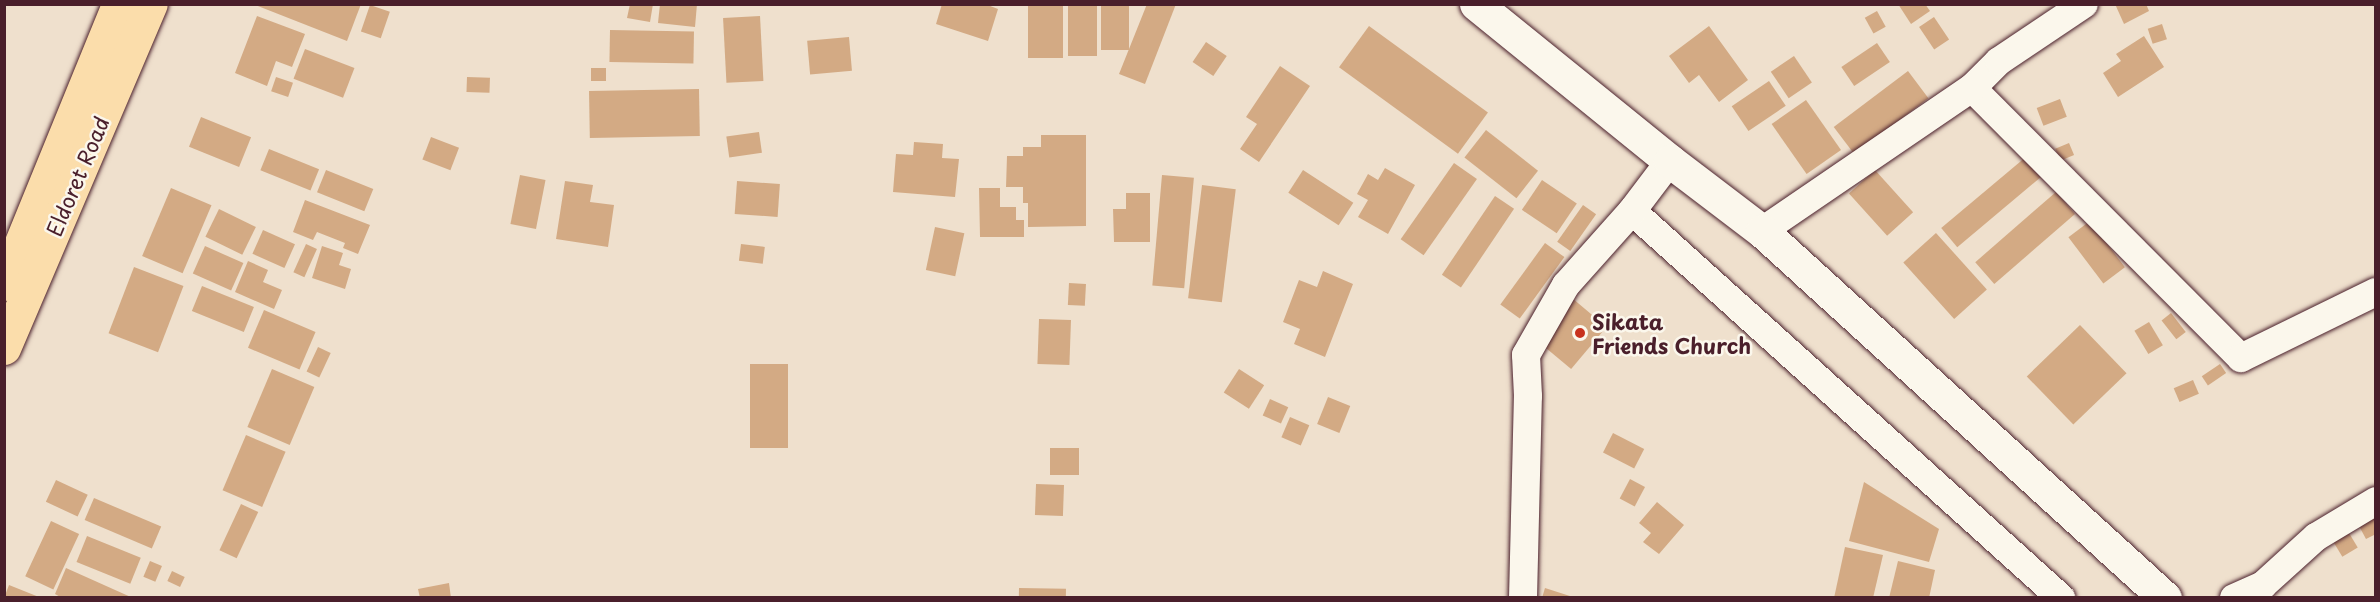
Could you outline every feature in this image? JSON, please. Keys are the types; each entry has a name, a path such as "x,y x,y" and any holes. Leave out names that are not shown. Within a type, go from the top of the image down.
{"highway":[{"name":"Eldoret Road","path":"4,285 118,4"},
{"name":"Eldoret Road","path":"4,348 151,4"}],"street":[{"path":"1476,4 1670,161 1762,231 2164,597"},
{"path":"1762,231 1972,88 1999,61 2084,4"},
{"path":"1972,88 2241,358 2376,292"},
{"path":"1523,597 1528,396 1526,355 1566,285 1632,211 1670,161"},
{"path":"1632,211 2061,597"},
{"path":"2234,597 2263,585 2316,537 2376,501"}],"building":[{"path":"253,4 361,4 347,41"},
{"path":"630,4 653,4 650,22 627,18"},
{"path":"660,4 697,4 695,27 658,23"},
{"path":"942,4 985,4 998,9 988,41 936,24"},
{"path":"1068,4 1097,4 1097,56 1068,56"},
{"path":"1101,4 1129,4 1129,50 1101,50"},
{"path":"1147,4 1176,4 1145,84 1119,74"},
{"path":"1898,4 1925,4 1930,11 1911,24"},
{"path":"2115,4 2146,4 2149,11 2124,24"},
{"path":"370,5 390,12 381,38 361,31"},
{"path":"1028,5 1063,5 1063,58 1028,58"},
{"path":"1877,11 1886,27 1873,34 1865,18"},
{"path":"257,16 305,34 292,67 276,61 267,86 235,73"},
{"path":"760,16 763,81 726,83 723,18"},
{"path":"1934,17 1949,39 1934,49 1919,27"},
{"path":"2162,24 2167,39 2153,44 2148,29"},
{"path":"1369,26 1488,112 1458,154 1339,67"},
{"path":"1709,26 1748,80 1719,102 1699,75 1689,83 1669,56"},
{"path":"610,30 694,31 693,63 609,62"},
{"path":"2144,36 2164,67 2118,97 2103,73 2121,61 2116,54"},
{"path":"849,37 852,71 810,75 807,41"},
{"path":"1206,42 1227,56 1213,76 1193,62"},
{"path":"1877,43 1890,62 1854,86 1841,67"},
{"path":"305,49 354,68 343,98 294,79"},
{"path":"1794,56 1812,83 1789,98 1771,72"},
{"path":"1280,66 1310,86 1259,162 1240,149 1257,124 1246,117"},
{"path":"591,68 606,68 606,81 591,81"},
{"path":"1908,71 1928,98 1854,154 1834,127"},
{"path":"276,77 293,83 288,97 271,91"},
{"path":"467,77 490,78 489,93 466,92"},
{"path":"1769,81 1786,106 1748,131 1732,106"},
{"path":"699,89 700,136 590,138 589,91"},
{"path":"2060,99 2067,117 2043,126 2037,108"},
{"path":"1806,100 1841,150 1807,174 1772,124"},
{"path":"201,117 251,137 239,167 189,147"},
{"path":"1486,130 1538,171 1516,198 1464,158"},
{"path":"759,132 762,153 729,157 726,137"},
{"path":"1041,135 1086,135 1086,226 1028,227 1028,203 1023,203 1023,187 1006,187 1007,156 1023,156 1023,147 1041,147"},
{"path":"431,137 459,148 450,170 422,159"},
{"path":"914,142 943,144 942,158 959,159 955,197 893,192 896,154 913,155"},
{"path":"2069,143 2074,155 2060,161 2055,149"},
{"path":"269,149 319,169 310,191 260,170"},
{"path":"2027,156 2043,175 1957,247 1941,228"},
{"path":"1454,163 1477,179 1424,255 1401,239"},
{"path":"1385,168 1415,185 1388,234 1358,217 1368,200 1357,194 1368,174 1378,180"},
{"path":"326,170 373,189 364,211 317,192"},
{"path":"1303,170 1353,203 1339,225 1288,193"},
{"path":"1875,170 1913,212 1887,236 1849,193"},
{"path":"520,175 546,180 536,229 510,224"},
{"path":"1162,175 1194,178 1184,288 1152,286"},
{"path":"1542,180 1577,203 1557,233 1522,210"},
{"path":"565,181 593,185 590,202 614,205 608,247 556,239"},
{"path":"737,181 780,184 778,217 735,214"},
{"path":"1202,185 1236,189 1222,302 1188,298"},
{"path":"171,188 212,205 183,273 142,256"},
{"path":"979,188 1000,188 1000,207 1016,207 1016,220 1024,220 1024,237 980,237"},
{"path":"2056,192 2075,214 1994,284 1975,262"},
{"path":"1126,193 1150,193 1150,242 1114,242 1113,209 1126,209"},
{"path":"1495,196 1514,209 1461,288 1442,275"},
{"path":"305,200 370,225 358,254 343,248 345,243 317,232 313,240 293,232"},
{"path":"1583,205 1596,214 1570,251 1557,242"},
{"path":"219,209 256,227 242,255 205,237"},
{"path":"2090,221 2125,267 2103,284 2068,237"},
{"path":"935,227 964,233 955,276 926,270"},
{"path":"263,230 295,244 284,268 252,254"},
{"path":"1936,233 1987,289 1954,319 1903,262"},
{"path":"1545,243 1564,257 1520,319 1500,304"},
{"path":"306,244 317,249 304,277 293,272"},
{"path":"741,244 765,247 763,264 739,261"},
{"path":"205,246 243,263 231,290 193,273"},
{"path":"322,246 343,253 339,265 351,269 345,289 312,278"},
{"path":"248,261 268,270 263,282 282,290 274,309 235,292"},
{"path":"134,267 183,286 158,352 109,333"},
{"path":"1323,271 1353,284 1325,357 1294,344 1300,329 1283,322 1299,280 1317,287"},
{"path":"1069,283 1086,284 1085,306 1068,305"},
{"path":"202,286 254,307 244,332 192,311"},
{"path":"1572,298 1606,327 1571,369 1537,340"},
{"path":"264,310 316,332 300,370 248,348"},
{"path":"2171,313 2186,332 2176,339 2162,320"},
{"path":"1039,319 1071,320 1069,365 1037,364"},
{"path":"2149,322 2163,345 2148,354 2134,331"},
{"path":"2080,325 2127,373 2073,425 2027,376"},
{"path":"318,347 331,353 319,377 307,371"},
{"path":"750,364 788,364 788,448 750,448"},
{"path":"2220,364 2226,373 2208,385 2202,376"},
{"path":"272,369 314,387 290,445 247,427"},
{"path":"1239,369 1264,385 1249,409 1224,392"},
{"path":"2193,380 2199,394 2180,402 2174,388"},
{"path":"1328,397 1350,406 1339,433 1317,424"},
{"path":"1270,399 1288,407 1281,424 1263,415"},
{"path":"1290,417 1309,425 1301,445 1281,437"},
{"path":"1613,433 1644,449 1634,468 1603,453"},
{"path":"246,435 286,452 262,507 223,490"},
{"path":"1050,448 1079,448 1079,475 1050,475"},
{"path":"1630,479 1645,487 1635,506 1620,498"},
{"path":"56,480 88,495 78,517 46,502"},
{"path":"1864,482 1939,529 1929,562 1849,541"},
{"path":"1036,484 1064,485 1063,516 1035,515"},
{"path":"94,498 161,527 152,549 85,520"},
{"path":"1657,502 1684,525 1659,554 1643,542 1651,533 1639,523"},
{"path":"241,504 258,512 237,558 219,550"},
{"path":"2376,517 2376,534 2366,539 2359,526"},
{"path":"51,521 79,534 53,589 25,576"},
{"path":"2349,533 2358,548 2342,557 2334,542"},
{"path":"87,536 141,558 130,584 77,562"},
{"path":"1845,547 1883,555 1873,598 1834,598"},
{"path":"150,561 162,566 155,582 143,577"},
{"path":"1898,561 1935,570 1929,598 1889,598"},
{"path":"66,568 133,598 62,598 55,594"},
{"path":"172,571 185,577 180,587 167,581"},
{"path":"449,583 451,598 420,598 418,589"},
{"path":"9,585 39,597 39,598 4,598"},
{"path":"1019,588 1066,589 1066,598 1019,598"},
{"path":"1545,588 1573,597 1573,598 1542,598"}],"place":[{"name":"Sikata Friends Church","path":"1580,333"}]}
